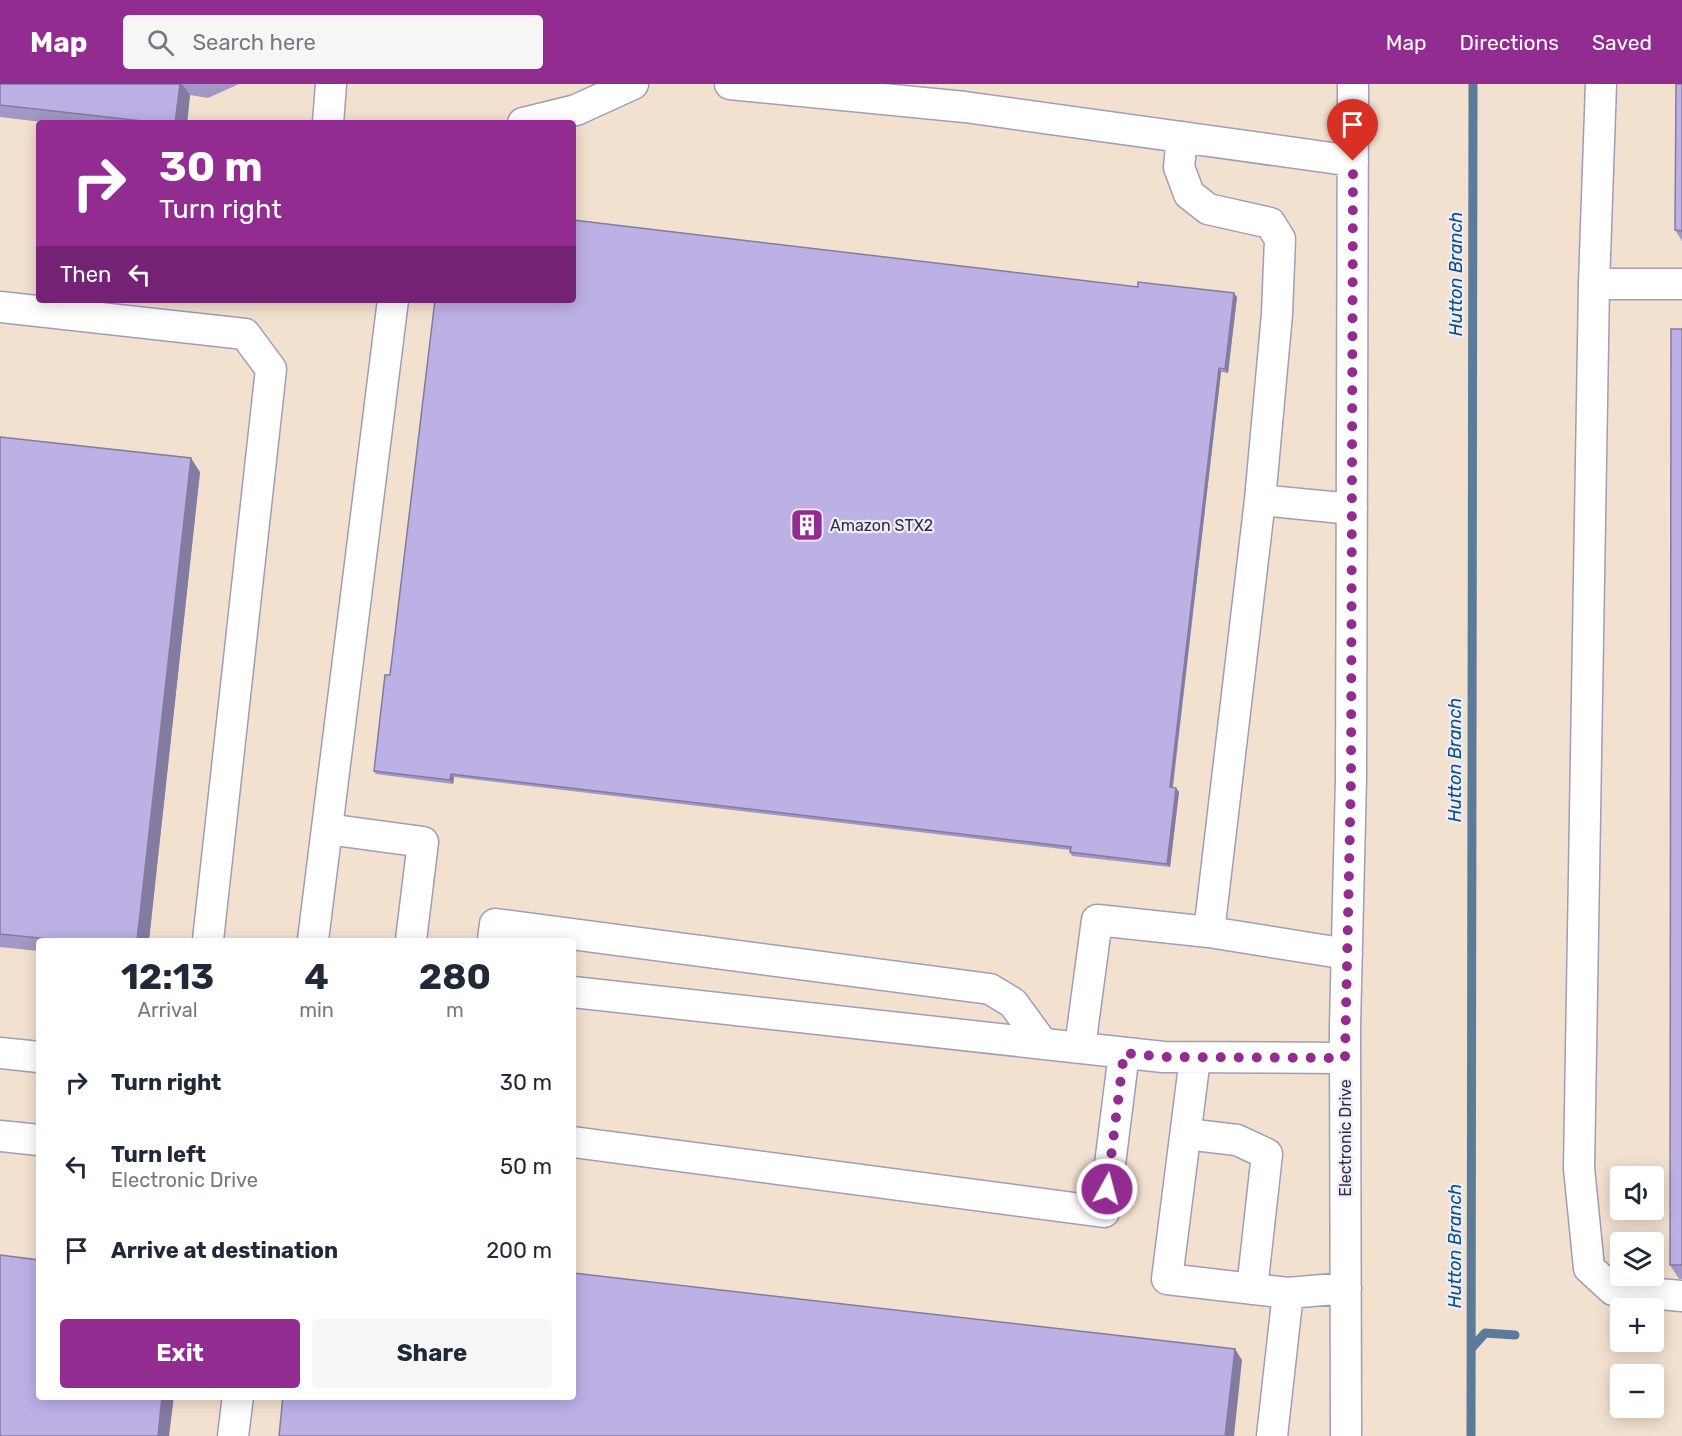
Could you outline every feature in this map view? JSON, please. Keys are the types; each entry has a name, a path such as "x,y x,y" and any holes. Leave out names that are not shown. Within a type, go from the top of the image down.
{"street":[{"path":"328,120 331,84"},
{"path":"535,120 576,110 633,84"},
{"path":"730,84 965,107 1353,161"},
{"name":"Electronic Drive","path":"1346,1436 1345,1058 1351,778 1353,84"},
{"path":"1600,84 1594,284 1584,989 1579,1168 1589,1268 1613,1290 1682,1296"},
{"path":"1182,137 1179,167 1189,194 1208,209 1270,223 1280,239 1277,314 1260,500 1209,932"},
{"path":"1594,284 1682,284"},
{"path":"313,938 393,303"},
{"path":"0,307 245,334 271,369 208,938"},
{"path":"1260,500 1352,509"},
{"path":"327,829 423,842 411,938"},
{"path":"1080,1047 1097,920 1209,932 1347,954"},
{"path":"493,938 495,924 990,990 1013,1003 1044,1044"},
{"path":"576,992 1163,1057 1345,1058"},
{"path":"0,1053 36,1057"},
{"path":"576,1142 1104,1212 1124,1053"},
{"path":"1195,1058 1167,1279 1288,1293 1346,1288"},
{"path":"1186,1134 1237,1140 1267,1154 1252,1289"},
{"path":"0,1136 36,1140"},
{"path":"1272,1436 1288,1293"},
{"path":"233,1436 238,1400"}],"shaded area":[{"path":"0,84 1682,84 1682,1436 0,1436"}],"building":[{"path":"0,84 180,84 175,120 133,120 0,105"},
{"path":"1676,84 1682,84 1682,231 1675,230"},
{"name":"Amazon STX2","path":"576,220 1138,287 1138,282 1234,293 1225,369 1219,368 1170,787 1176,788 1167,864 1070,852 1071,847 451,774 450,780 374,771 385,675 390,675 435,303 576,303"},
{"path":"1671,329 1682,329 1682,1265 1670,1265"},
{"path":"0,437 191,458 137,938 39,938 0,934"},
{"path":"0,1255 36,1260 36,1400 162,1400 158,1436 0,1436"},
{"path":"576,1273 1235,1349 1225,1436 279,1436 283,1400 576,1400"}],"waterway":[{"name":"Hutton Branch","path":"1471,1436 1473,84"},
{"path":"1471,1349 1485,1333 1515,1335"}],"place":[{"name":"Amazon STX2","path":"807,525"}],"route":[{"path":"1107,1189 1124,1053 1163,1057 1345,1058 1351,778 1353,161"}]}
